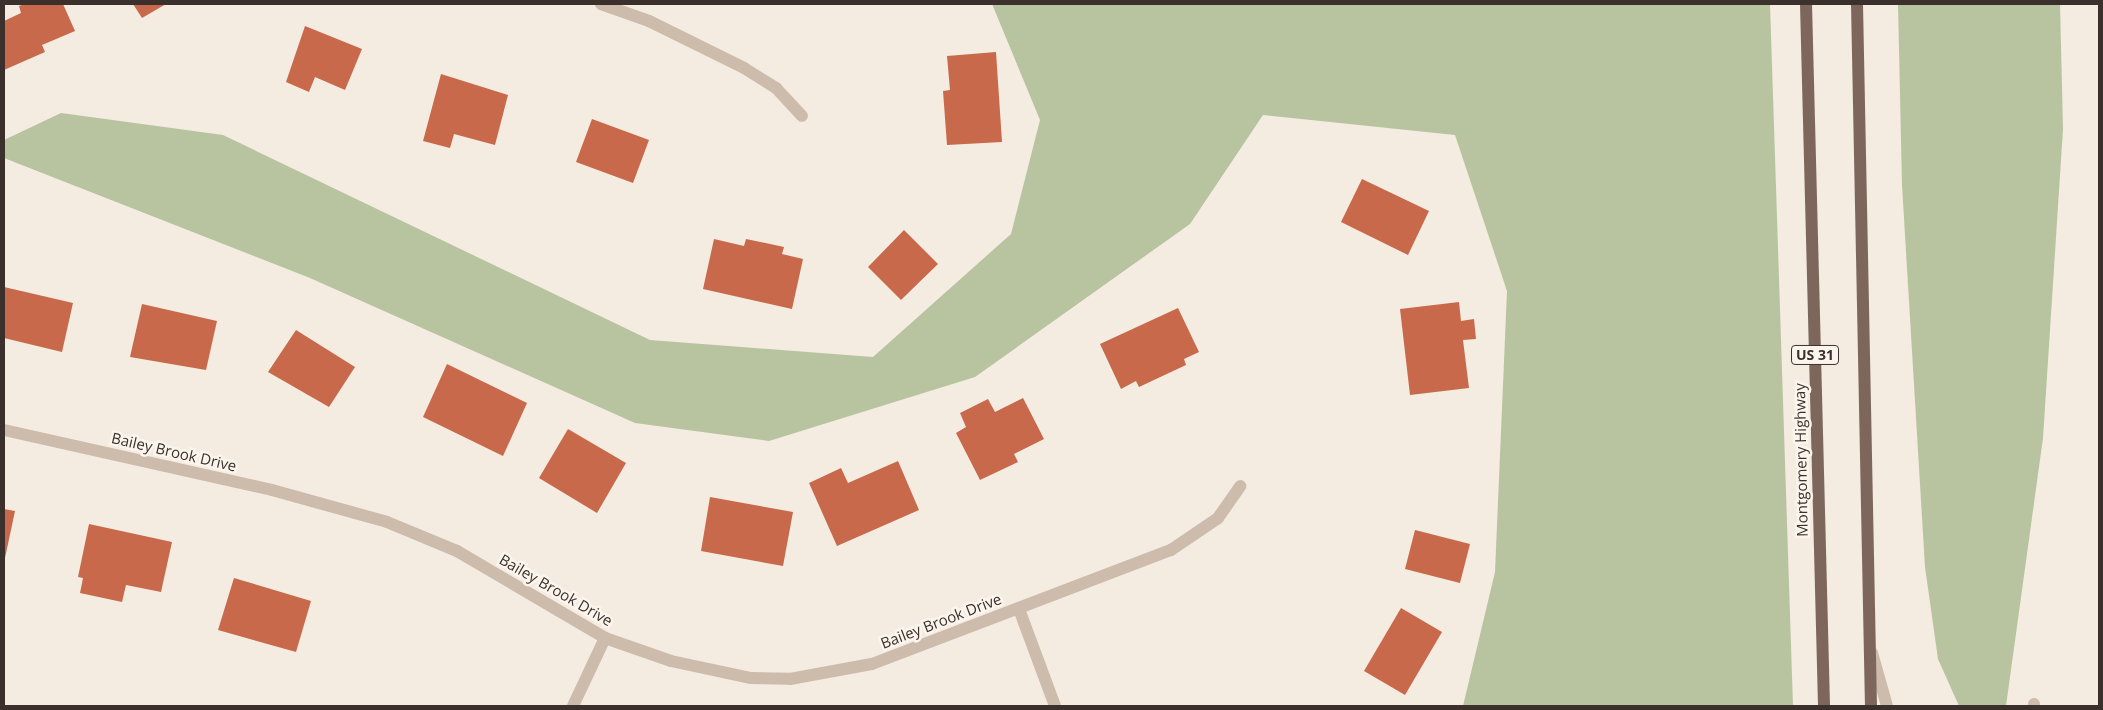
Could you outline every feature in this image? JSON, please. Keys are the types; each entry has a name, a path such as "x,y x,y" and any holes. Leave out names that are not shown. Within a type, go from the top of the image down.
{"main road":[{"name":"Montgomery Highway","path":"1806,4 1824,706"},
{"path":"1857,4 1871,706"}],"street":[{"path":"601,4 648,21 744,68 776,88 802,116"},
{"name":"Bailey Brook Drive","path":"4,430 272,490 386,522 457,551 605,638 713,672 790,679 872,664 1171,550 1218,518 1240,486"},
{"path":"1019,609 1055,706"},
{"path":"573,706 605,638"},
{"path":"1870,646 1887,706"}],"green space":[{"path":"992,4 1770,4 1793,706 1463,706 1495,572 1507,291 1455,135 1263,115 1190,224 975,377 769,441 635,423 310,278 4,158 4,140 61,113 223,135 650,340 873,357 1011,234 1040,120"},
{"path":"1898,4 2060,4 2063,129 2043,438 2006,706 1959,706 1938,659 1925,567 1902,185"}],"building":[{"path":"24,4 63,4 75,31 42,45 45,52 4,70 4,21 21,13 19,6"},
{"path":"133,4 166,4 142,18"},
{"path":"305,26 362,49 345,90 315,77 309,92 286,82"},
{"path":"996,52 1002,142 947,145 943,91 950,90 947,56"},
{"path":"441,74 508,95 495,145 454,134 450,148 423,141"},
{"path":"592,119 649,140 633,183 576,162"},
{"path":"1362,179 1429,211 1408,255 1341,222"},
{"path":"904,230 938,264 901,300 868,267"},
{"path":"714,239 744,246 746,239 784,247 782,254 803,259 792,309 703,289"},
{"path":"4,287 73,303 62,352 4,338"},
{"path":"1459,302 1461,321 1474,319 1476,339 1463,340 1469,388 1410,395 1400,309"},
{"path":"142,304 217,321 206,370 130,357"},
{"path":"1178,308 1199,352 1184,359 1186,365 1139,387 1136,381 1121,389 1100,344"},
{"path":"296,330 355,367 329,407 268,372"},
{"path":"447,364 527,403 503,456 423,417"},
{"path":"1023,398 1044,439 1014,454 1018,462 980,480 956,433 966,427 960,413 988,399 995,412"},
{"path":"568,429 626,463 597,513 539,478"},
{"path":"898,461 919,510 837,546 809,483 841,468 848,483"},
{"path":"710,497 793,512 783,566 701,551"},
{"path":"4,509 15,511 5,558 4,558"},
{"path":"89,524 172,542 161,592 126,585 122,602 80,593 83,578 78,577"},
{"path":"1415,530 1470,544 1460,583 1405,569"},
{"path":"234,578 311,601 296,652 218,630"},
{"path":"1401,608 1442,632 1405,695 1364,671"}]}
